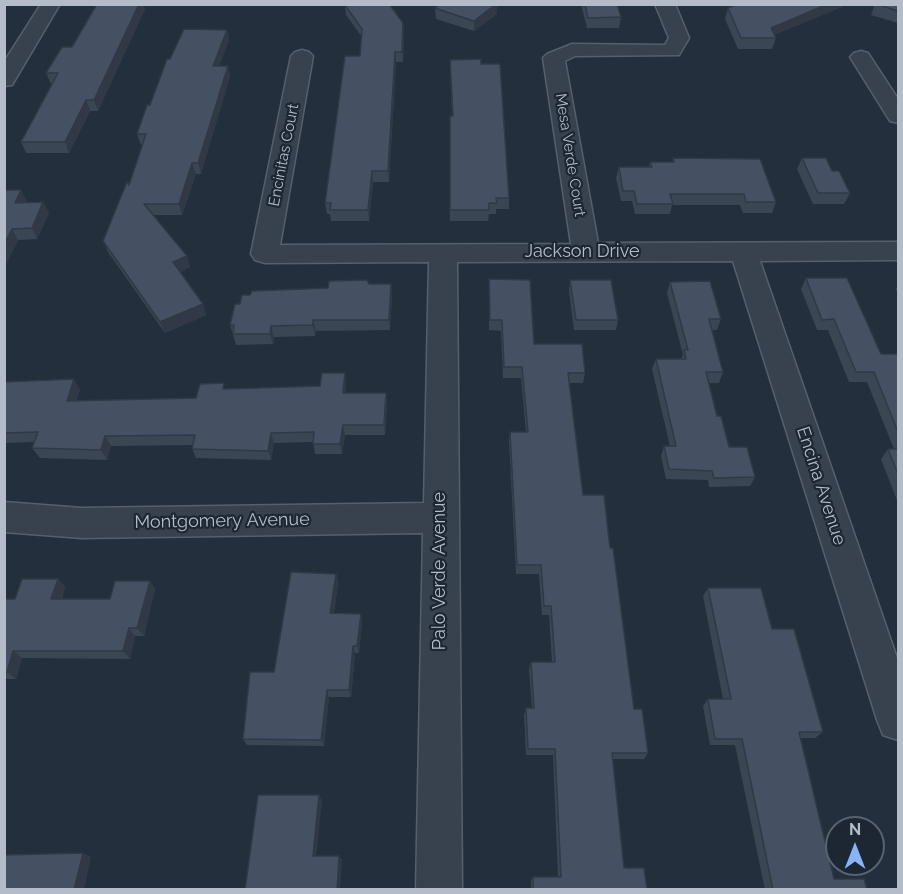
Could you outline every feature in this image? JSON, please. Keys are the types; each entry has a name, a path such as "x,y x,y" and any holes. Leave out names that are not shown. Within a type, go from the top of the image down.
{"street":[{"path":"4,80 51,4"},
{"name":"Mesa Verde Court","path":"586,252 555,58 572,50 672,51 679,38 665,4"},
{"name":"Encinitas Court","path":"265,254 302,56"},
{"path":"861,57 898,116"},
{"name":"Jackson Drive","path":"265,254 898,251"},
{"name":"Encina Avenue","path":"744,252 898,720"},
{"name":"Palo Verde Avenue","path":"439,890 443,253"},
{"name":"Montgomery Avenue","path":"4,517 82,523 440,518"}],"building":[{"path":"97,4 139,4 94,100 86,100 65,142 21,142 58,73 46,73 62,47 72,47"},
{"path":"389,4 403,23 402,52 395,52 388,171 372,171 368,210 330,210 331,203 325,203 345,56 360,56 362,29 345,5"},
{"path":"441,4 496,4 474,21 435,8"},
{"path":"585,4 617,4 621,17 588,18"},
{"path":"738,4 828,4 771,28 776,38 741,38 728,8"},
{"path":"876,4 898,4 898,11"},
{"path":"184,29 227,30 213,66 228,66 198,163 192,163 179,204 144,204 187,256 173,262 203,304 160,322 103,241 127,182 129,185 146,134 137,134 147,105 150,105 167,59 170,59"},
{"path":"481,59 481,64 500,64 509,198 496,198 497,203 489,203 489,210 450,210 450,116 453,116 450,60"},
{"path":"673,158 760,159 776,202 746,202 744,194 670,194 673,204 637,204 634,191 623,191 619,167 652,167 650,162 674,162"},
{"path":"802,158 826,158 832,171 839,171 850,193 818,193"},
{"path":"4,190 21,190 15,203 43,202 32,228 12,229 4,244"},
{"path":"806,278 847,278 881,354 898,354 898,432 874,372 856,372 834,319 822,320"},
{"path":"489,279 530,280 534,344 582,344 585,373 568,373 583,495 604,495 634,709 642,709 648,753 612,753 624,868 644,868 647,890 533,890 533,877 561,877 555,749 528,749 526,708 534,708 531,662 555,662 551,606 544,606 541,565 517,565 510,432 528,432 522,367 504,367 502,320 490,320"},
{"path":"367,280 369,284 391,284 389,320 313,320 313,325 271,326 270,334 233,334 234,325 230,325 235,304 240,304 242,295 250,295 252,291 328,288 329,281"},
{"path":"570,280 611,280 618,320 576,320"},
{"path":"710,281 721,319 709,319 723,372 706,372 717,416 721,416 729,447 747,447 755,477 714,478 712,471 669,469 664,446 676,446 656,359 686,359 684,350 688,350 670,282"},
{"path":"322,373 345,373 343,393 386,393 384,425 343,425 340,444 313,444 314,432 271,433 268,451 192,449 195,435 105,436 101,450 32,448 38,432 4,433 4,382 74,379 67,401 196,398 200,384 224,383 223,389 320,386"},
{"path":"888,449 898,449 898,474"},
{"path":"291,572 336,574 330,613 361,614 357,646 353,646 349,690 327,690 321,740 243,739 250,672 274,672"},
{"path":"22,579 58,579 51,599 110,599 115,581 150,581 137,628 129,628 123,651 13,651 7,672 4,672 4,599 15,599"},
{"path":"708,588 761,588 772,629 794,629 823,732 799,732 825,841 825,876 833,876 834,879 864,879 867,890 773,890 742,739 715,739 708,699 731,699"},
{"path":"258,795 319,795 313,856 339,856 337,890 245,890"},
{"path":"83,853 74,890 4,890 4,855"}]}
